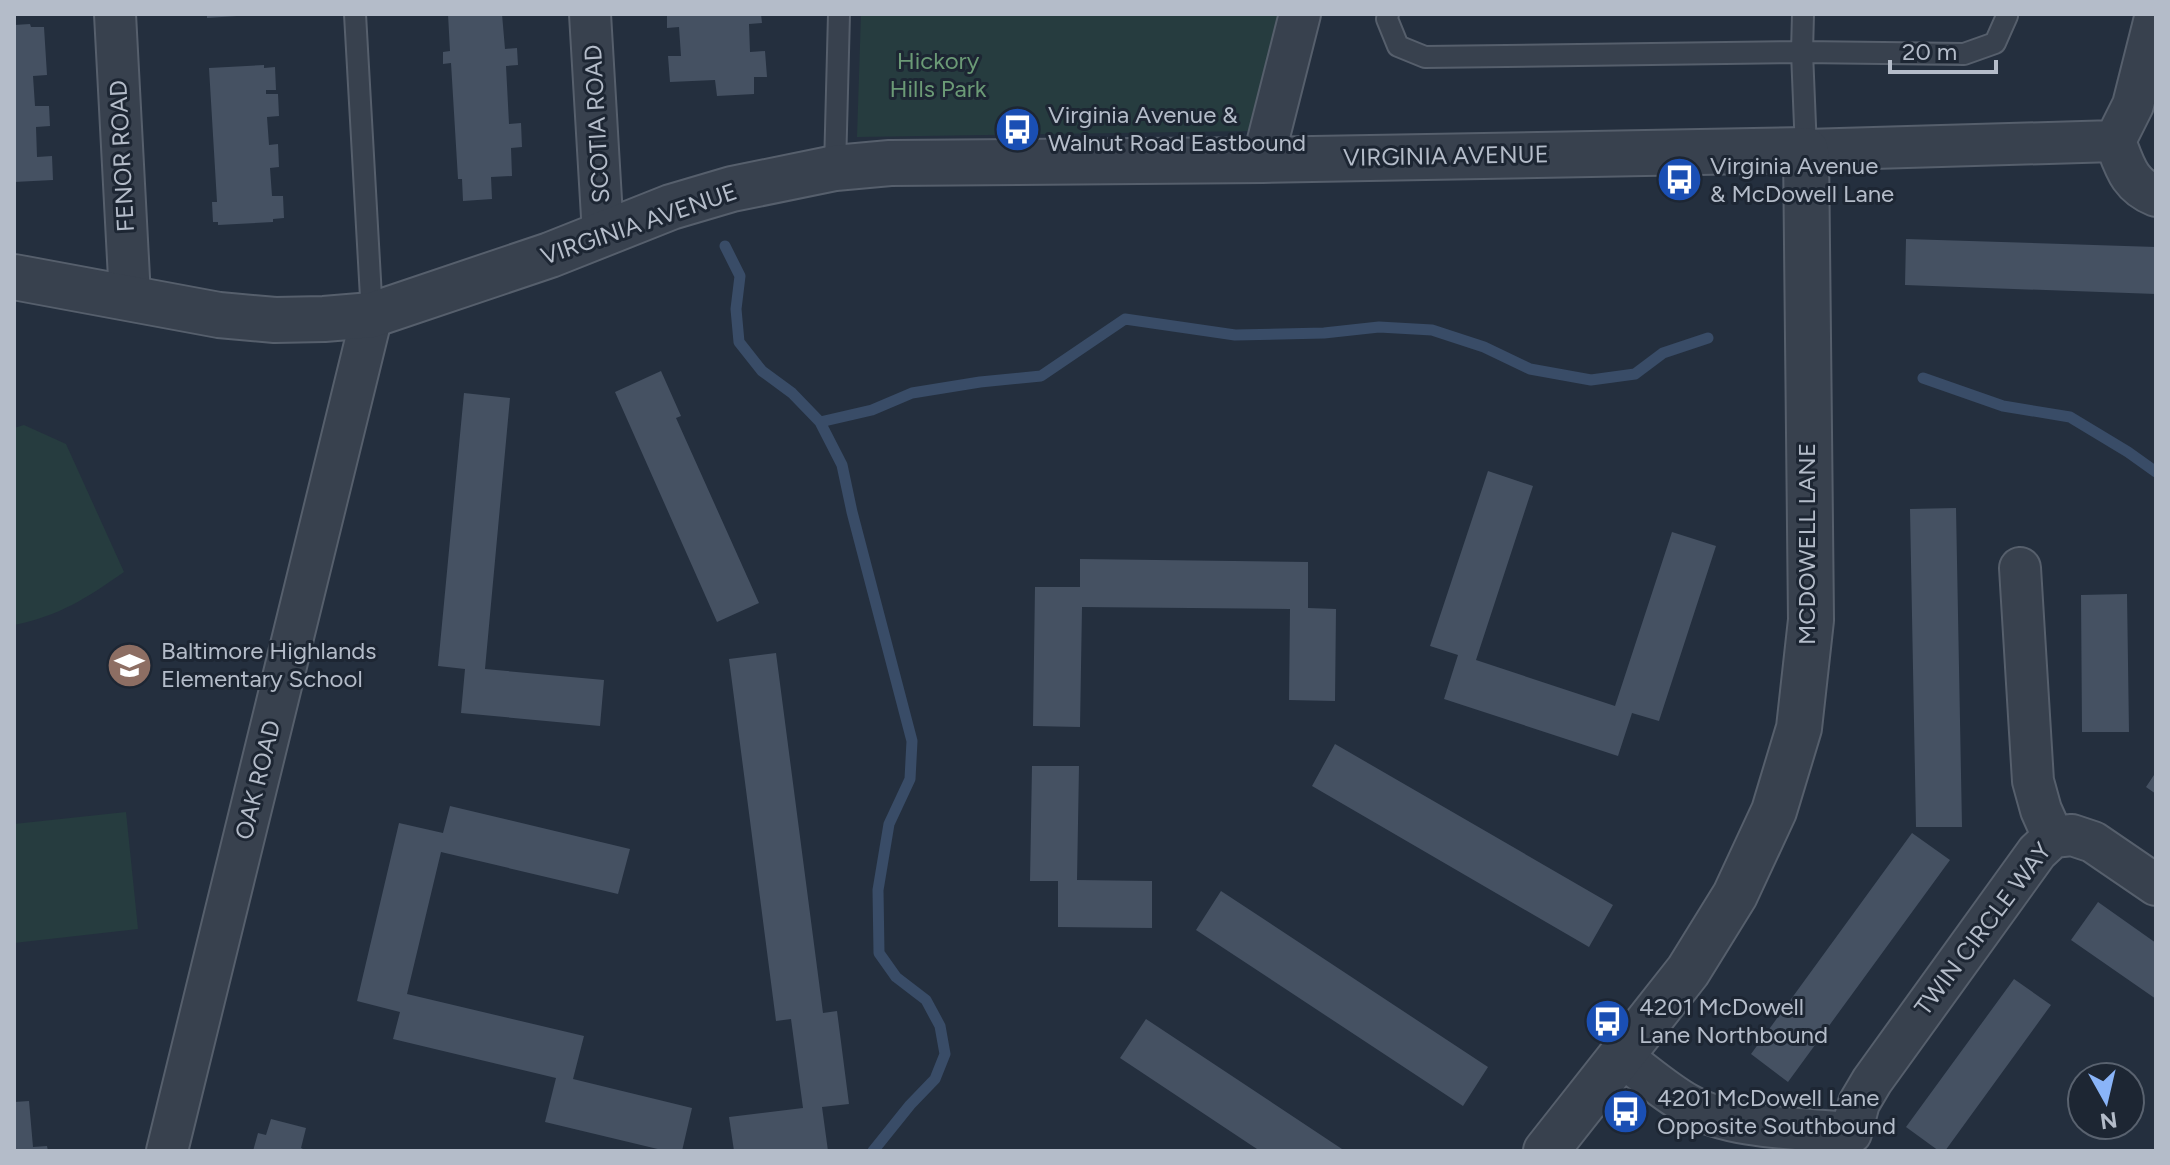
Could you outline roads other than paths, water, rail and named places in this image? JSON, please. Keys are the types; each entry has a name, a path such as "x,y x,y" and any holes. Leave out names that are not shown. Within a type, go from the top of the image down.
{"street":[{"name":"FENOR ROAD","path":"115,14 130,297"},
{"name":"SCOTIA ROAD","path":"590,14 603,234"},
{"path":"1263,160 1300,14"},
{"path":"2156,14 2133,105 2115,141 2127,173 2142,190 2156,196"},
{"name":"VIRGINIA AVENUE","path":"14,277 219,315 275,320 324,319 372,315 550,255 671,207 732,189 835,168 890,163 1263,160 2115,141"},
{"name":"MCDOWELL LANE","path":"1546,1151 1688,971 1735,895 1774,811 1799,728 1811,620 1806,150"},
{"name":"OAK ROAD","path":"167,1151 372,315"},
{"name":"TWIN CIRCLE WAY","path":"1622,1057 1688,1105 1723,1119 1854,1142 1859,1103 1872,1081 2037,852 2053,837 2033,781 2020,568"},
{"path":"2053,837 2072,835 2093,842 2156,885"}],"lane":[{"path":"355,14 372,315"},
{"path":"835,168 839,14"},
{"path":"1388,14 1387,19 1398,46 1425,57 1802,52 1964,54 1995,43 2006,14"},
{"path":"1803,14 1806,150"}],"waterway":[{"path":"725,246 740,276 736,309 739,342 762,371 792,393 820,422 842,465 912,741 910,779 889,824 878,890 879,953 896,977 926,1000 940,1026 945,1054 935,1079 873,1151"},
{"path":"820,422 872,410 912,393 1041,376 1125,319 1235,335 1324,333 1379,327 1432,330 1484,347 1530,369 1591,380 1635,374 1663,353 1708,338"},
{"path":"1923,378 2003,406 2070,417 2156,472"}],"place":[{"name":"Virginia Avenue & Walnut Road Eastbound","path":"1017,129"},
{"name":"Virginia Avenue & McDowell Lane","path":"1679,180"},
{"name":"Baltimore Highlands Elementary School","path":"130,665"},
{"name":"4201 McDowell Lane Northbound","path":"1608,1021"},
{"name":"4201 McDowell Lane Opposite Southbound","path":"1626,1112"}],"park label":[{"name":"Hickory Hills Park","path":"938,75"}]}
